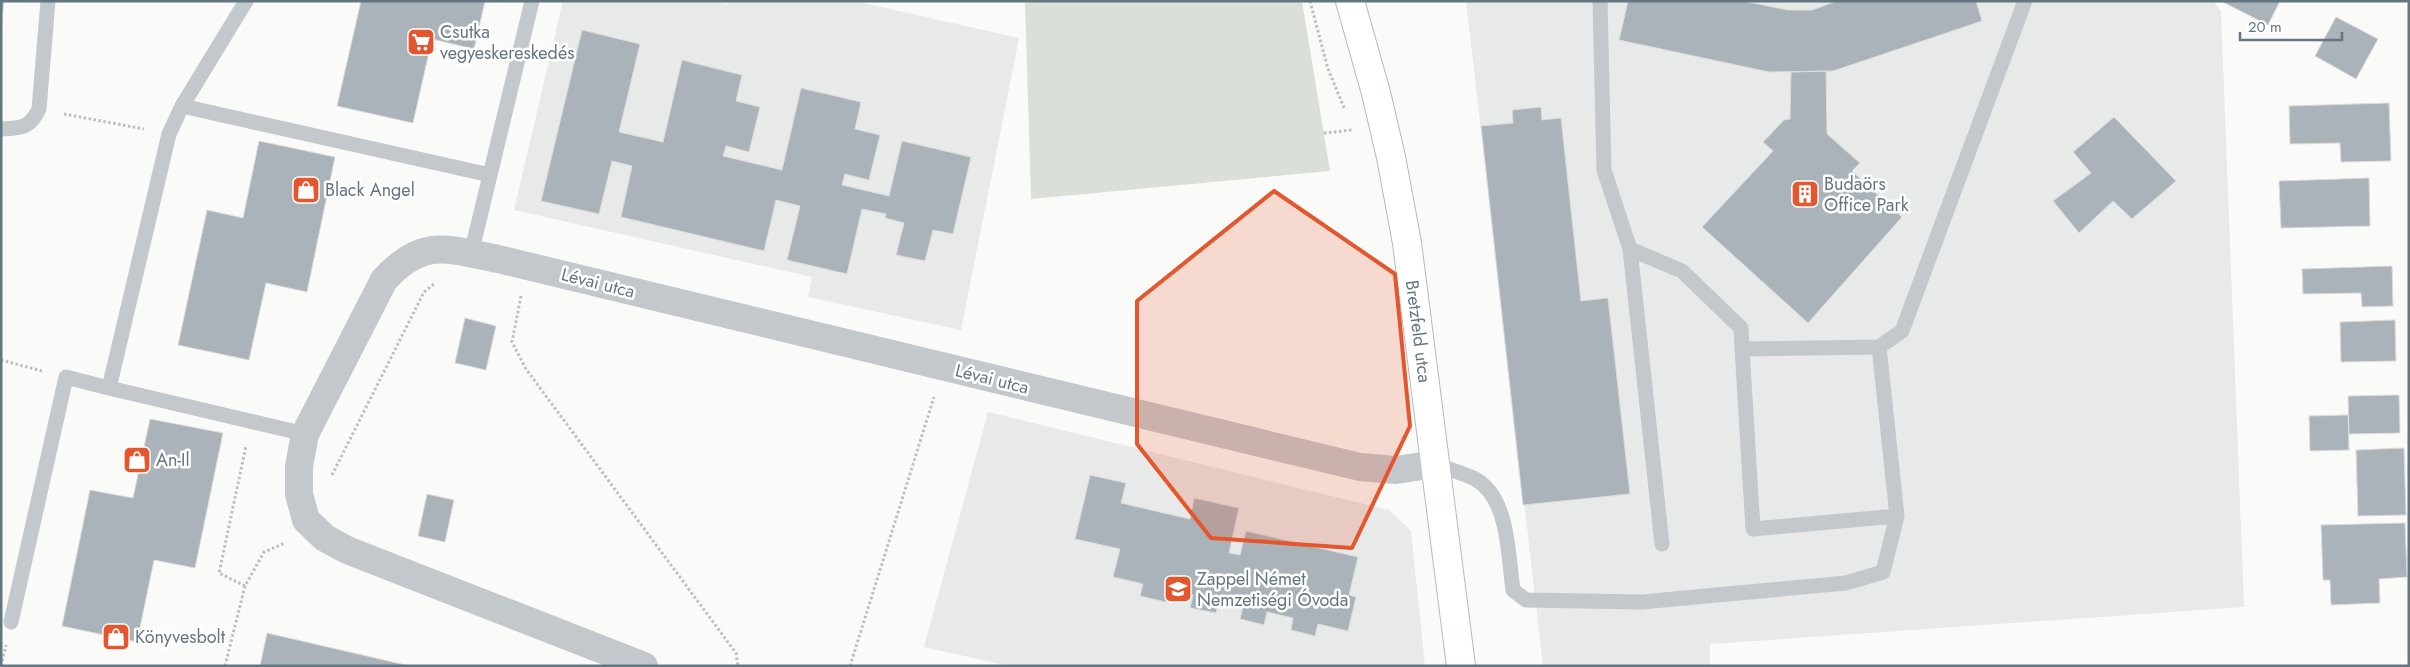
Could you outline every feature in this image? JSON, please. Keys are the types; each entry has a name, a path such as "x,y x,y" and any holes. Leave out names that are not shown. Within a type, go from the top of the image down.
{"main road":[{"name":"Bretzfeld utca","path":"1350,1 1376,93 1407,243 1461,666"}],"street":[{"name":"Lévai utca","path":"306,520 299,494 299,466 305,434 384,280 399,263 420,252 444,248 471,254 495,269 944,367 1360,467 1396,470 1435,464"},
{"path":"306,520 325,538 347,550 644,666"}],"lane":[{"path":"1,129 26,126 34,120 39,109 48,1"},
{"path":"109,388 169,134 182,106 246,1"},
{"path":"471,254 532,1"},
{"path":"1600,1 1604,170 1630,249 1662,544"},
{"path":"1742,349 1879,347 1902,331 2025,1"},
{"path":"182,106 490,175"},
{"path":"1630,249 1682,271 1741,328 1753,529 1897,516"},
{"path":"1435,464 1476,480 1492,493 1501,510 1513,590 1526,600 1642,602 1846,583 1883,572 1897,516 1879,347"},
{"path":"11,622 66,377 305,434"}],"path":[{"path":"1310,1 1328,69 1346,112"},
{"path":"39,109 169,134"},
{"path":"1324,133 1354,129 1350,121"},
{"path":"495,269 521,295 512,342 526,370 736,652 738,666"},
{"path":"225,666 245,586 264,552 299,538 306,520 332,475 424,292 442,278"},
{"path":"1,360 66,377"},
{"path":"850,666 944,367"},
{"path":"245,586 219,573 251,422"}],"highlighted area":[{"path":"1274,191 1395,274 1410,426 1352,548 1211,538 1137,444 1137,301"}],"shaded area":[{"path":"563,1 715,1 726,4 733,1 854,1 1019,38 961,330 808,297 812,277 514,210"},
{"path":"1025,1 1302,1 1330,171 1031,199"},
{"path":"1466,1 2213,1 2221,11 2244,607 1710,644 1710,666 1543,666"},
{"name":"Zappel Német Nemzetiségi Óvoda","path":"988,412 1389,510 1411,531 1425,666 1009,666 924,647"}],"building":[{"path":"1,1 4,1 1,28"},
{"path":"361,1 485,1 474,49 432,39 413,123 337,106"},
{"path":"1628,1 1743,1 1788,10 1812,10 1837,1 1976,1 1982,21 1833,71 1769,72 1619,40"},
{"path":"2221,1 2280,1 2268,25"},
{"path":"2336,17 2378,39 2356,79 2315,56"},
{"path":"582,30 640,44 619,132 663,142 682,60 742,75 736,101 760,107 749,152 726,146 723,156 782,170 801,88 861,102 855,129 880,135 869,180 845,174 842,185 889,196 902,141 971,157 953,234 933,230 925,261 896,255 904,223 885,218 886,214 862,209 847,274 787,260 800,206 776,200 764,251 621,217 632,166 612,161 599,214 541,201"},
{"name":"Budaörs Office Park","path":"1826,71 1827,134 1860,163 1852,171 1902,217 1808,323 1702,227 1773,151 1763,142 1784,120 1790,119 1791,72"},
{"path":"2389,103 2391,161 2341,162 2340,143 2290,144 2289,106"},
{"path":"1541,107 1542,120 1561,118 1581,301 1608,298 1630,494 1523,505 1481,126 1513,123 1512,110"},
{"path":"2114,117 2176,181 2132,219 2113,201 2079,233 2053,201 2091,173 2073,152"},
{"path":"259,141 335,157 307,292 266,283 249,360 178,345 207,210 243,218"},
{"path":"2369,178 2370,226 2281,228 2279,181"},
{"path":"2392,266 2393,306 2362,307 2361,293 2303,294 2302,269"},
{"path":"465,318 496,326 486,370 455,363"},
{"path":"2395,320 2396,361 2341,362 2340,322"},
{"path":"2399,395 2400,433 2349,434 2348,396"},
{"path":"2348,415 2349,450 2310,451 2309,416"},
{"path":"150,419 223,433 195,568 154,560 137,642 62,626 90,490 133,498"},
{"path":"2404,448 2406,515 2358,516 2356,450"},
{"path":"1090,475 1126,483 1121,503 1190,519 1194,498 1239,508 1229,553 1240,555 1246,531 1358,557 1349,595 1356,597 1348,631 1318,624 1315,636 1291,630 1293,618 1267,612 1264,625 1240,619 1243,607 1219,601 1216,613 1190,608 1193,595 1169,590 1166,602 1140,596 1143,584 1113,577 1120,549 1075,539"},
{"path":"427,494 454,500 445,542 418,536"},
{"path":"2405,523 2407,577 2379,579 2380,603 2331,605 2330,580 2323,580 2321,525"},
{"path":"267,633 410,666 260,666"}],"place":[{"name":"Csutka vegyeskereskedés","path":"421,42"},
{"name":"Black Angel","path":"306,190"},
{"name":"Budaörs Office Park","path":"1805,194"},
{"name":"An-Il","path":"137,460"},
{"name":"Zappel Német Nemzetiségi Óvoda","path":"1178,589"},
{"name":"Könyvesbolt","path":"116,637"}]}
